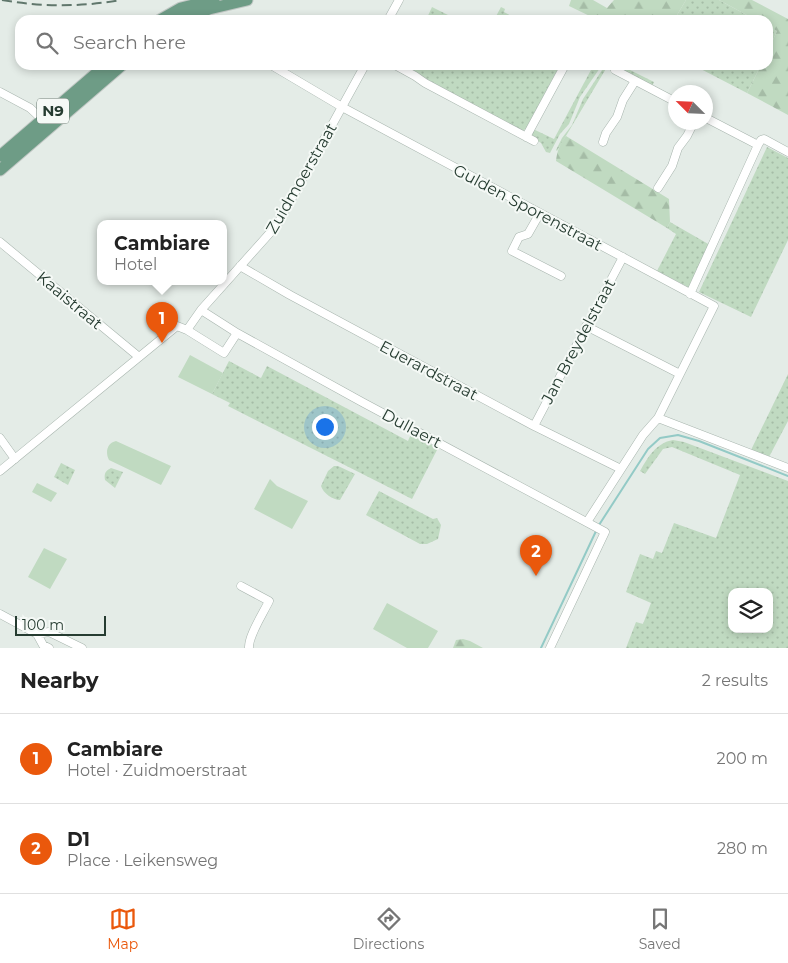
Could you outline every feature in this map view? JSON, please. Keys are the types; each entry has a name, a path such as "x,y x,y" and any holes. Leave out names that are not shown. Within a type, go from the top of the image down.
{"main road":[{"path":"195,13 214,0"},
{"path":"181,14 195,13 247,0"},
{"name":"N9","path":"0,170 46,124 106,70"},
{"name":"N9","path":"0,156 46,124"}],"street":[{"path":"391,15 399,0"},
{"name":"Gulden Sporenstraat","path":"279,70 342,107 714,306 680,374"},
{"name":"Zuidmoerstraat","path":"227,281 277,226 362,70"},
{"path":"405,70 534,142"},
{"path":"526,137 562,70"},
{"path":"615,70 668,98"},
{"path":"603,142 606,132 617,117 623,100 635,81"},
{"path":"0,92 30,108 46,124"},
{"path":"713,122 758,146"},
{"path":"658,188 672,166 678,148 690,130"},
{"path":"690,294 761,140 764,139 788,152"},
{"path":"540,213 528,234 519,237 512,251 561,276"},
{"name":"Kaaistraat","path":"0,242 139,357"},
{"name":"Jan Breydelstraat","path":"534,426 623,257"},
{"name":"Euerardstraat","path":"240,266 290,295 534,426 621,468"},
{"name":"Zuidmoerstraat","path":"187,330 201,310 223,285"},
{"name":"Dullaert","path":"201,310 237,333 605,532 550,648"},
{"path":"0,471 177,326 187,330 224,353 237,333"},
{"path":"586,326 680,374 658,418 643,435 621,468 591,524"},
{"path":"658,418 788,468"},
{"path":"0,438 15,459"},
{"path":"241,586 269,601 252,634 249,643 250,648"},
{"path":"0,614 37,634 43,645 49,648"},
{"path":"37,634 49,632 82,648"}],"green space":[{"path":"571,0 593,0 607,8 614,0 686,0 677,15 588,15 569,6"},
{"path":"686,0 719,0 747,15 677,15"},
{"path":"719,0 752,0 788,19 788,115 747,93 758,70 773,70 773,40 777,31 773,29 773,15 747,15"},
{"path":"432,7 448,15 428,15"},
{"path":"501,7 505,9 504,12 510,15 497,15"},
{"path":"773,29 777,31 773,40"},
{"path":"410,70 557,70 526,129 521,131"},
{"path":"591,70 599,70 580,97 569,124 560,134 550,153 546,152 541,143 531,136 533,129 554,139"},
{"path":"602,70 605,70 557,151 562,138 572,125 583,99"},
{"path":"621,70 630,70 654,82 652,87"},
{"path":"703,70 758,70 747,93"},
{"path":"566,136 669,199 670,222 667,228 556,161 559,148"},
{"path":"767,147 788,158 788,240 751,317 699,292"},
{"path":"670,222 710,245 690,288 657,271 676,234 667,228"},
{"path":"190,355 223,373 212,394 178,377"},
{"path":"229,361 261,378 267,366 408,441 411,434 438,448 412,499 228,406 230,403 212,394"},
{"path":"788,374 788,421 769,457 751,450"},
{"path":"673,440 684,442 788,481 788,648 626,648 636,622 643,624 651,603 626,592 640,554 653,559 656,551 662,553 674,523 716,538 740,475 672,447 663,449 645,474 640,471 653,451 662,444"},
{"path":"116,441 171,466 161,485 109,460 108,448"},
{"path":"61,463 75,470 68,485 54,477"},
{"path":"334,466 355,474 340,500 329,496 321,486 328,471"},
{"path":"111,468 123,472 115,488 105,480 105,473"},
{"path":"270,479 277,486 308,501 292,529 254,509"},
{"path":"37,483 57,493 51,502 32,492"},
{"path":"379,491 433,519 437,518 441,525 438,539 427,544 420,544 366,515"},
{"path":"44,548 67,559 50,589 28,577"},
{"path":"387,603 438,631 428,648 407,648 373,629"},
{"path":"463,639 483,648 453,648 456,640"}],"waterway":[{"path":"599,525 648,449 660,438 678,435 699,441 788,476"},
{"path":"541,648 597,529"}],"railway":[{"path":"2,0 61,5 121,0"}],"place":[{"name":"Cambiare","path":"162,343"},
{"name":"D1","path":"536,576"}]}
